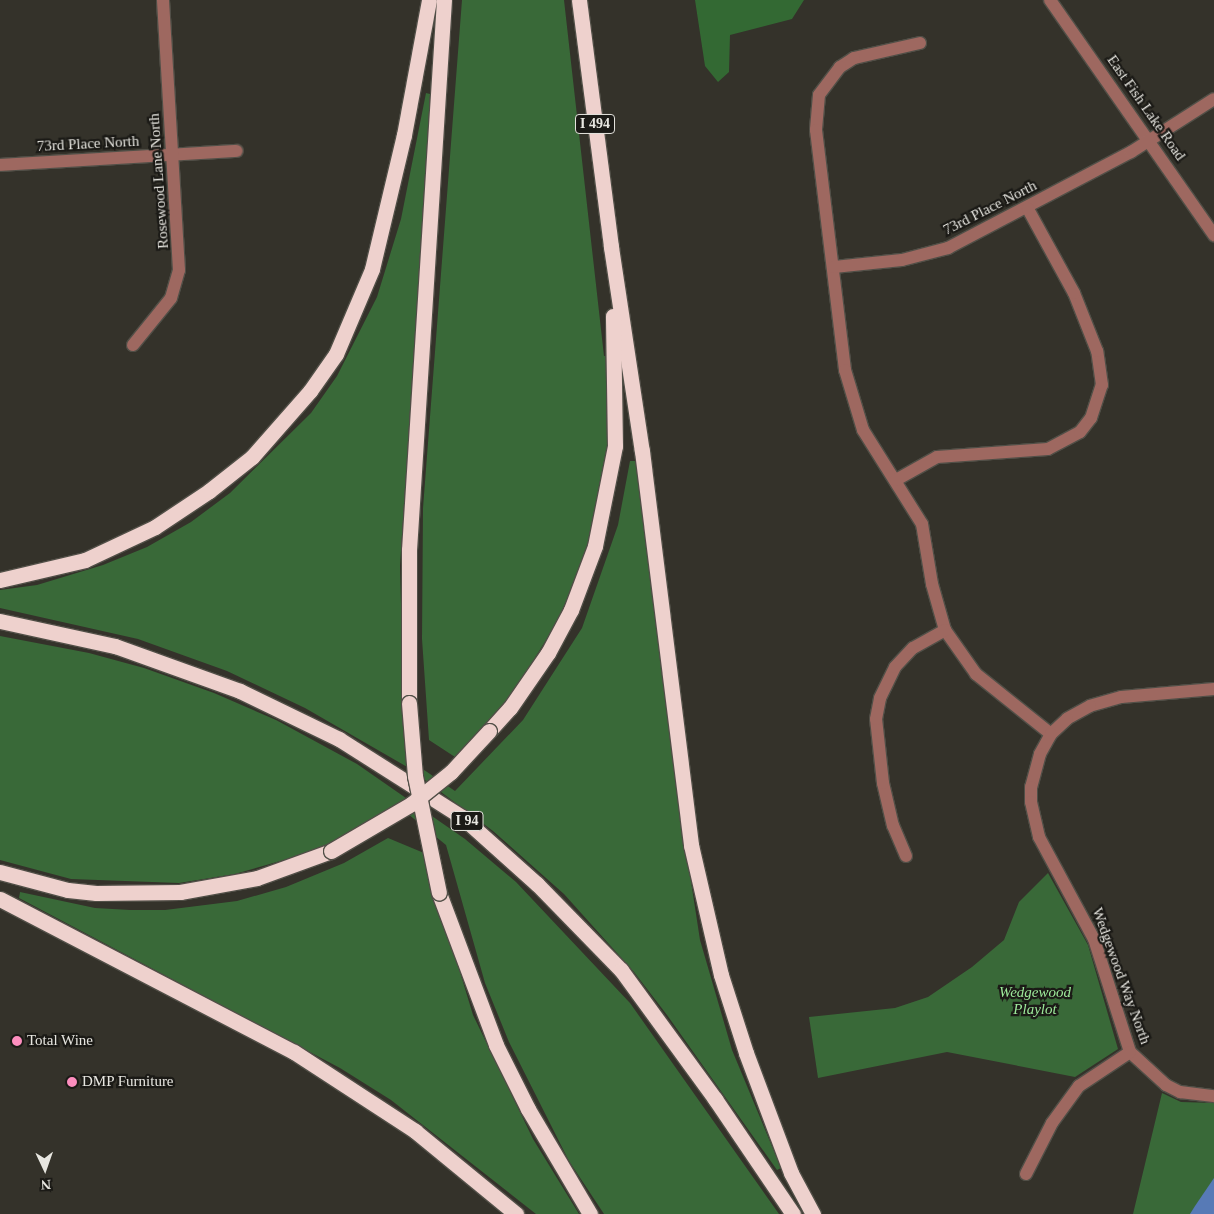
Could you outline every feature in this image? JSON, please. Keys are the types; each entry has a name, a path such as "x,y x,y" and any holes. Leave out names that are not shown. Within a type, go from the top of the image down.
{"highway":[{"path":"0,580 85,560 155,527 209,491 252,457 310,391 339,347 372,269 404,135 428,0"},
{"path":"444,0 409,550 409,703 415,776 439,893 496,1045 528,1110 590,1214"},
{"name":"I 494","path":"579,0 611,247"},
{"path":"0,872 68,890 96,893 180,892 257,878 331,851 411,804 451,772 510,708 548,653 581,586 600,528 613,470 616,421 611,247"},
{"path":"611,247 642,451 681,777 699,886 721,975 746,1052 790,1173 812,1214"},
{"name":"I 94","path":"0,621 115,646 240,691 339,739 462,817 537,884 621,970 715,1098 793,1214"},
{"path":"0,899 294,1052 415,1131 516,1214"}],"street":[{"name":"Rosewood Lane North","path":"134,344 171,298 177,284 180,255 163,0"},
{"name":"East Fish Lake Road","path":"1050,0 1214,235"},
{"path":"920,42 854,58 840,67 819,95 816,130 846,370 852,400 863,430 922,524 932,584 945,630 976,674 1051,734"},
{"name":"73rd Place North","path":"834,267 902,260 948,248 1028,209 1149,140 1214,99"},
{"name":"73rd Place North","path":"0,165 237,151"},
{"path":"896,480 937,457 1048,449 1080,432 1091,418 1102,385 1097,351 1074,293 1028,209"},
{"path":"906,856 893,826 883,783 876,719 880,698 895,666 913,648 945,630"},
{"name":"Wedgewood Way North","path":"1214,689 1103,700 1067,719 1051,734 1034,770 1031,787 1032,816 1039,837 1094,939 1130,1052 1166,1085 1180,1092 1214,1096"},
{"path":"1026,1174 1052,1123 1079,1086 1130,1052"}],"green space":[{"path":"462,0 564,0 604,356 608,356 610,432 601,494 587,554 556,624 506,704 455,757 429,740 422,639 423,508"},
{"path":"695,0 804,0 792,19 730,35 729,72 718,82 705,66"},
{"path":"426,93 430,94 426,179 400,566 404,717 408,759 455,791 523,720 582,628 618,525 630,461 636,461 677,790 700,940 732,1050 781,1168 777,1170 667,1015 634,972 564,894 493,831 409,768 305,708 227,671 138,639 0,608 0,590 37,585 103,565 147,547 191,522 230,493 311,413 337,376 377,297 401,219"},
{"path":"0,636 89,653 144,668 214,693 276,720 357,764 465,839 516,882 630,1003 779,1214 604,1214 569,1161 509,1042 485,983 446,845 397,805 329,845 235,874 179,883 71,879 0,860"},
{"path":"388,838 424,853 473,1015 533,1139 579,1214 536,1214 391,1100 340,1068 19,898 20,892 95,908 130,910 165,910 237,901 286,887 344,863"},
{"name":"Wedgewood Playlot","path":"1048,873 1088,945 1118,1049 1075,1077 947,1052 818,1078 809,1017 895,1008 928,997 972,967 1004,940 1019,902"},
{"path":"1162,1093 1181,1102 1214,1103 1214,1214 1133,1214"}],"water":[{"path":"1214,1178 1214,1214 1190,1214 1195,1206"}],"place":[{"name":"Total Wine","path":"17,1041"},
{"name":"DMP Furniture","path":"72,1082"}]}
